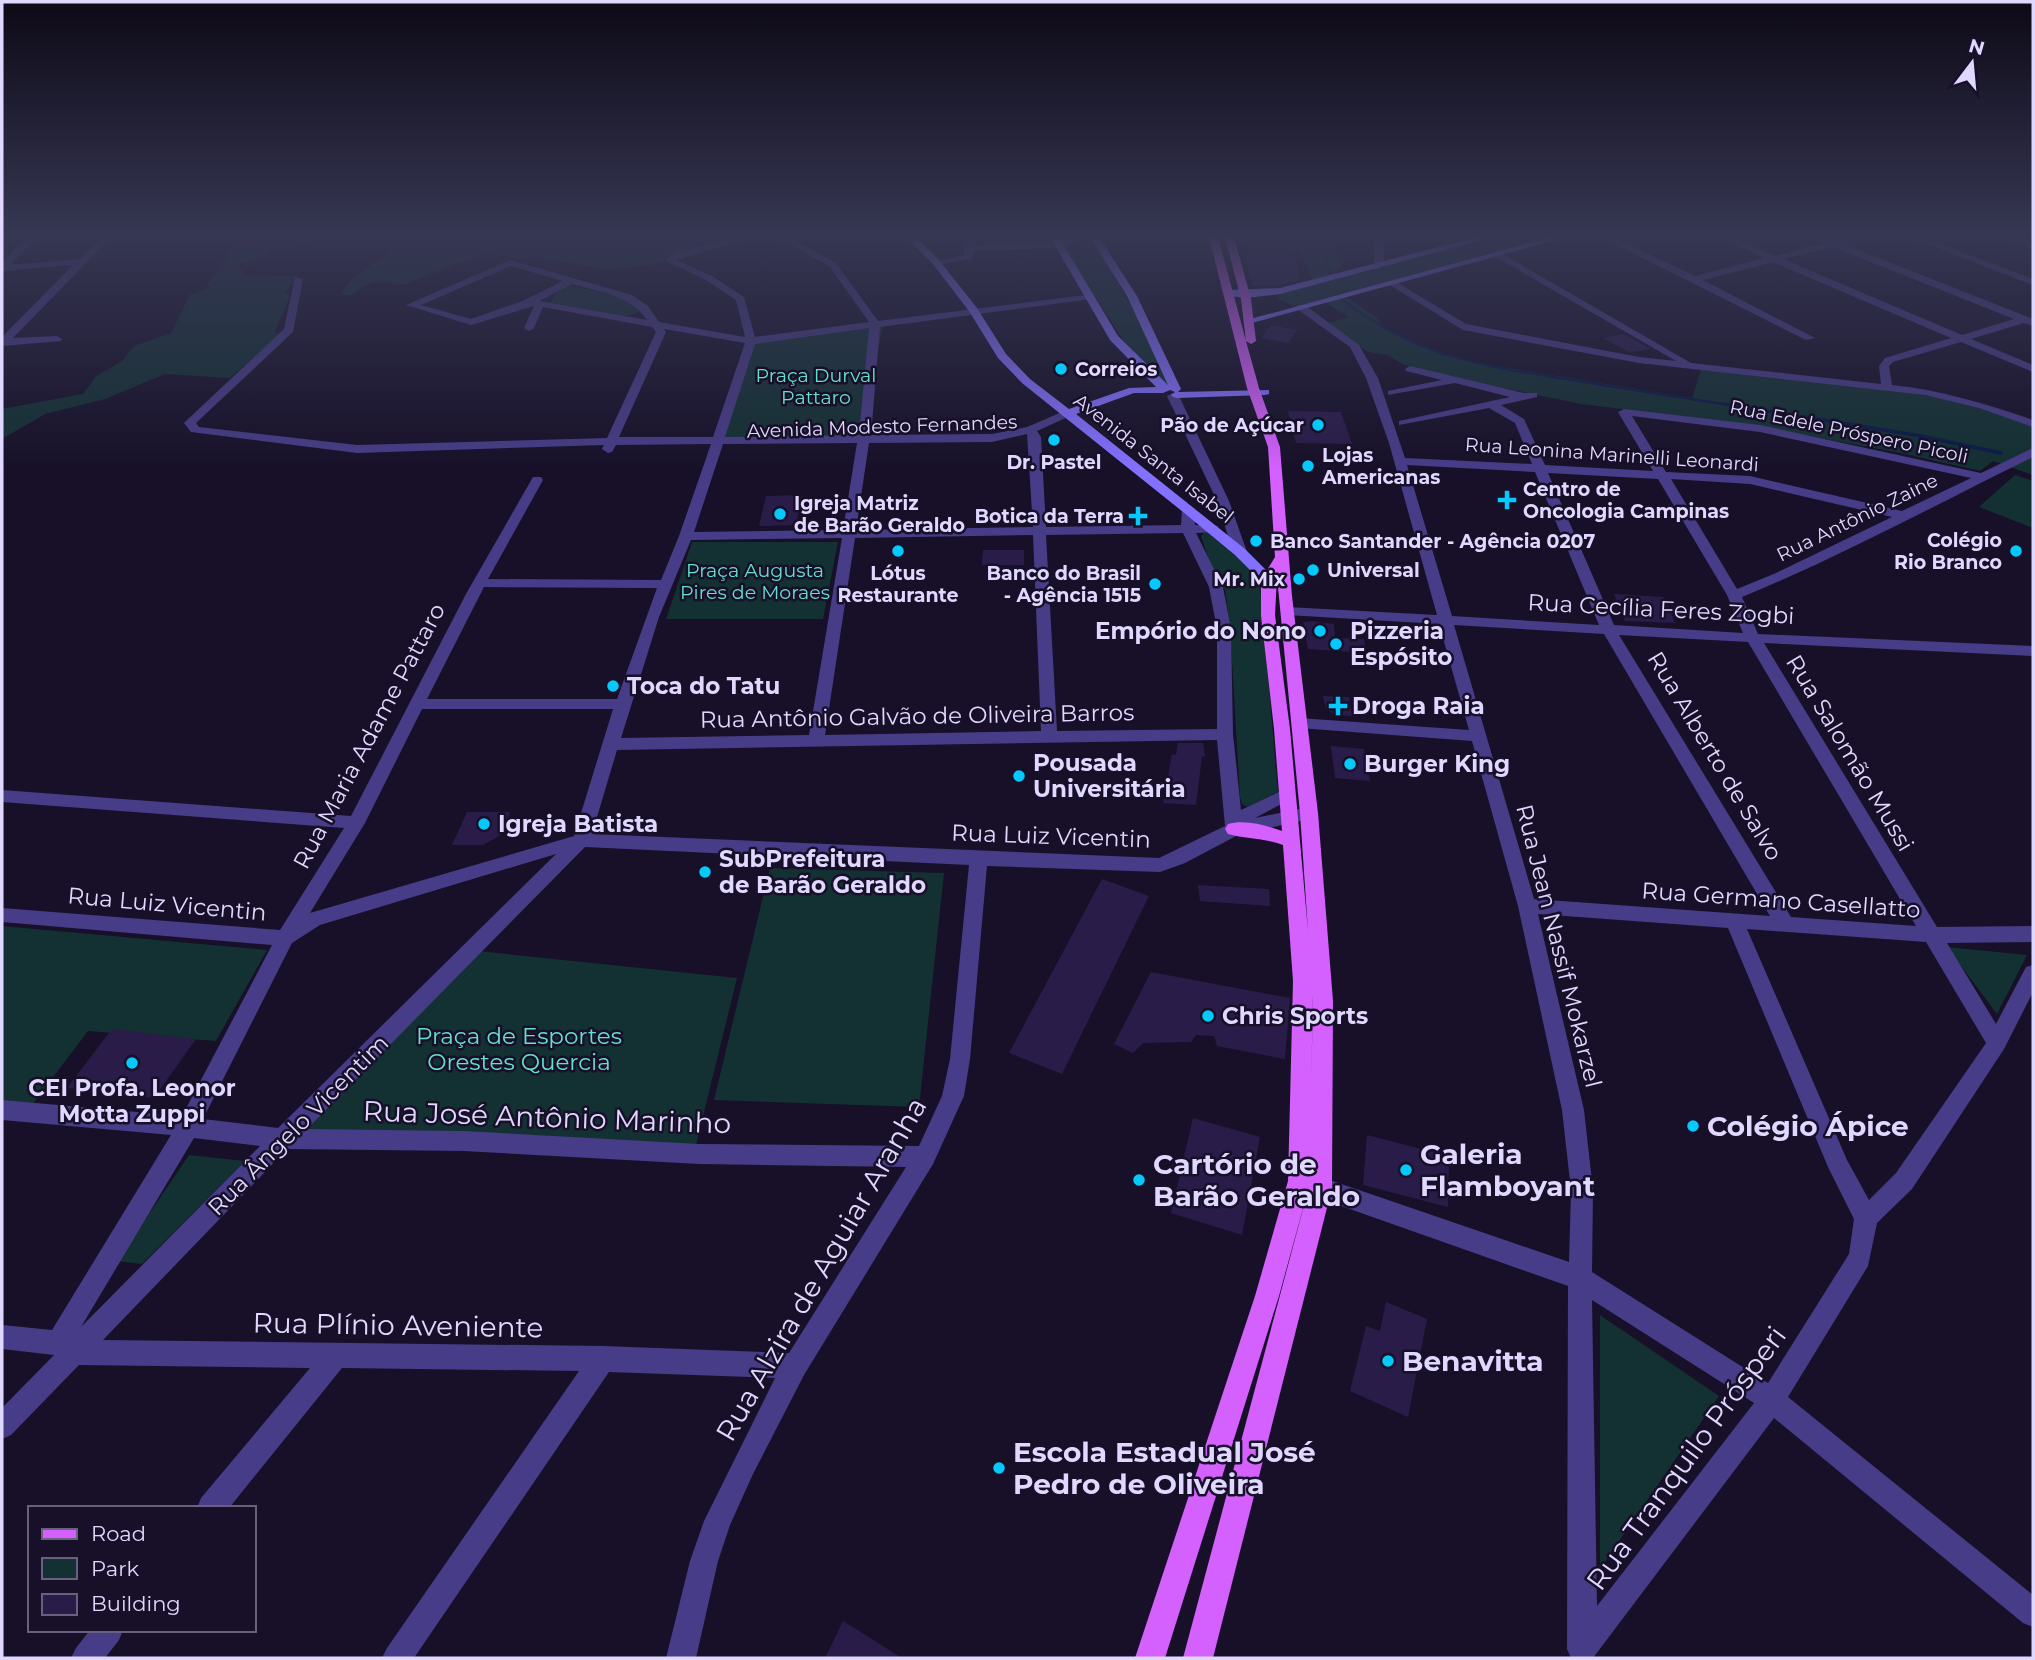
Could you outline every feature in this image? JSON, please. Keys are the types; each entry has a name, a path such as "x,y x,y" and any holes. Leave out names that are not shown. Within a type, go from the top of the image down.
{"main road":[{"name":"Avenida Santa Isabel","path":"976,314 1002,356 1026,381 1240,551 1268,580"},
{"path":"1102,314 1119,345 1171,392"},
{"path":"1140,314 1171,392"},
{"path":"1198,1658 1321,1188 1323,1001 1299,815 1299,723 1286,604 1274,447 1279,441 1275,418 1259,390 1235,314"},
{"path":"1248,314 1255,318 1270,314"},
{"path":"1253,314 1253,353 1259,390"},
{"path":"1255,318 1259,314"},
{"name":"Avenida Modesto Fernandes","path":"1072,418 1171,392 1259,390"},
{"path":"1150,1658 1267,1296 1299,1181 1303,981 1292,841 1299,815 1287,794 1268,615 1268,580 1283,556"},
{"path":"1268,580 1286,604"},
{"path":"1234,829 1263,831 1292,841"}],"street":[{"path":"2,342 30,314"},
{"name":"Avenida Modesto Fernandes","path":"292,314 289,330 190,424 195,430 357,449 595,443 714,446 994,444 1072,418"},
{"path":"444,314 471,322 496,314"},
{"path":"529,328 532,314"},
{"path":"600,314 751,341 942,314"},
{"path":"610,445 661,332 648,314"},
{"path":"745,314 751,341"},
{"path":"816,742 863,443 876,324 869,314"},
{"name":"Rua Jean Nassif Mokarzel","path":"1311,314 1354,345 1372,377 1401,461 1527,906 1573,1110 1582,1190 1581,1653"},
{"path":"1444,314 1463,327 1639,360 1887,386 1965,401 2031,423"},
{"path":"1603,314 1695,367"},
{"path":"1764,314 1810,338"},
{"path":"1906,314 2033,369"},
{"path":"1887,386 1884,366 1886,362 1959,337 2030,320"},
{"path":"2,342 57,338"},
{"name":"Rua Ângelo Vicentim","path":"2,1426 66,1348 282,1139 581,840 623,704 665,584 686,536 751,341"},
{"path":"1404,423 1529,396 1410,369"},
{"path":"1392,394 1455,380"},
{"path":"1171,392 1223,501 1240,551"},
{"name":"Rua Alberto de Salvo","path":"1491,404 1520,421 1608,629 1785,924"},
{"name":"Rua Salomão Mussi","path":"1624,412 1734,595 1753,638 1997,1043"},
{"name":"Rua Edele Próspero Picoli","path":"1624,412 1739,425 1814,438 1984,477"},
{"name":"Rua Antônio Zaine","path":"1734,595 1781,576 1984,477 2033,449 2031,423"},
{"path":"1033,433 1049,737"},
{"name":"Rua Leonina Marinelli Leonardi","path":"1401,461 1538,466 1750,480 1902,515"},
{"name":"Rua Maria Adame Pattaro","path":"66,1348 188,1127 285,938 356,823 480,583 537,480"},
{"path":"1188,509 1188,531 1216,587 1224,629 1225,734 1234,829"},
{"path":"686,536 1213,529"},
{"path":"480,583 665,584"},
{"name":"Rua Cecília Feres Zogbi","path":"1286,604 1447,619 1753,638 2033,651"},
{"path":"418,704 623,704"},
{"path":"1299,723 1477,736"},
{"name":"Rua Antônio Galvão de Oliveira Barros","path":"611,744 1225,734"},
{"path":"1234,829 1242,817 1287,794"},
{"path":"2,796 356,823"},
{"name":"Rua Luiz Vicentin","path":"2,915 285,938 314,919 581,840 1160,865 1234,829 1299,815"},
{"name":"Rua Alzira de Aguiar Aranha","path":"681,1658 704,1560 718,1521 795,1366 925,1157 942,1125 956,1084 979,859"},
{"name":"Rua Germano Casellatto","path":"1527,906 1735,923 1930,934 1992,937 2033,934"},
{"path":"1735,923 1839,1167 1866,1218 1904,1181 1997,1043 2033,973"},
{"name":"Rua José Antônio Marinho","path":"2,1110 188,1127 282,1139 464,1141 699,1154 925,1157"},
{"path":"1321,1188 1580,1278 1772,1400 2033,1613"},
{"name":"Rua Tranquilo Prósperi","path":"1581,1653 1772,1400 1860,1258 1866,1218"},
{"name":"Rua Plínio Aveniente","path":"2,1336 66,1348 603,1359 795,1366"},
{"path":"213,1506 337,1355"},
{"path":"397,1658 603,1359"},
{"path":"86,1658 107,1632"}],"green space":[{"path":"180,314 282,314 275,332 279,335 230,378 165,374 105,399 45,414 2,439 2,409 83,394 96,376 122,361 134,346 171,333"},
{"path":"600,314 630,314 622,316"},
{"path":"1107,314 1136,314 1172,385 1165,386 1129,349"},
{"path":"1344,314 1372,314 1383,327 1442,355 1692,398 1701,369 1870,386 1953,401 2033,426 2033,475 1993,461 1980,471 1896,452 1737,423 1581,404 1446,376 1402,364 1388,355 1368,352 1328,323 1348,317"},
{"name":"Praça Durval Pattaro","path":"883,325 861,436 722,439 755,342"},
{"path":"2015,475 2033,481 2033,528 1979,507"},
{"path":"1205,532 1212,533 1251,569 1260,585 1278,792 1247,807 1242,804 1240,797 1230,626 1225,590 1213,572 1201,536"},
{"name":"Praça Augusta Pires de Moraes","path":"692,542 838,542 823,619 666,619"},
{"path":"770,868 944,873 919,1107 714,1100"},
{"path":"2,926 267,950 216,1041 88,1031 32,1105 2,1103"},
{"path":"1947,947 2027,955 1997,1014"},
{"name":"Praça de Esportes Orestes Quercia","path":"478,951 737,978 695,1149 297,1134"},
{"path":"189,1155 245,1161 142,1264 117,1261"},
{"path":"1600,1315 1719,1396 1600,1569"}],"building":[{"path":"1271,325 1297,330 1288,343 1261,338"},
{"path":"1623,334 1651,349 1629,352 1603,338"},
{"name":"Pão de Açúcar","path":"1288,411 1341,412 1352,444 1296,443"},
{"name":"Igreja Matriz de Barão Geraldo","path":"802,495 796,525 759,526 766,496"},
{"path":"983,550 1024,550 1024,565 982,565"},
{"path":"1614,594 1664,597 1675,623 1625,621"},
{"name":"Pizzeria Espósito","path":"1303,622 1334,624 1335,638 1364,639 1366,653 1308,649"},
{"name":"Droga Raia","path":"1323,696 1349,697 1352,716 1335,715 1326,709"},
{"path":"1178,743 1203,743 1205,757 1202,756 1196,805 1163,803 1172,754 1176,755"},
{"name":"Burger King","path":"1331,746 1364,749 1370,781 1335,778"},
{"name":"Igreja Batista","path":"467,812 510,812 501,835 483,845 452,845"},
{"path":"1102,879 1149,896 1062,1074 1009,1053"},
{"path":"1198,885 1269,889 1270,906 1200,901"},
{"name":"Chris Sports","path":"1151,972 1290,998 1285,1059 1217,1046 1214,1036 1196,1035 1191,1042 1143,1043 1133,1053 1114,1044"},
{"name":"CEI Profa. Leonor Motta Zuppi","path":"112,1029 196,1039 154,1098 67,1088"},
{"path":"1193,1118 1260,1137 1242,1235 1171,1213"},
{"name":"Galeria Flamboyant","path":"1367,1135 1449,1156 1448,1207 1363,1185"},
{"name":"Benavitta","path":"1386,1302 1427,1319 1408,1417 1350,1391 1366,1326 1380,1331"},
{"path":"843,1621 902,1658 825,1658"}],"waterway":[{"path":"1364,314 1425,347 1480,363 1735,406"},
{"path":"1724,404 1921,436 2001,453"}],"place":[{"name":"Correios","path":"1061,369"},
{"name":"Pão de Açúcar","path":"1318,425"},
{"name":"Dr. Pastel","path":"1054,440"},
{"name":"Lojas Americanas","path":"1308,466"},
{"name":"Centro de Oncologia Campinas","path":"1507,500"},
{"name":"Igreja Matriz de Barão Geraldo","path":"780,514"},
{"name":"Botica da Terra","path":"1138,516"},
{"name":"Banco Santander - Agência 0207","path":"1256,541"},
{"name":"Lótus Restaurante","path":"898,551"},
{"name":"Colégio Rio Branco","path":"2016,551"},
{"name":"Universal","path":"1313,570"},
{"name":"Mr. Mix","path":"1299,579"},
{"name":"Banco do Brasil - Agência 1515","path":"1155,584"},
{"name":"Empório do Nono","path":"1320,631"},
{"name":"Pizzeria Espósito","path":"1336,644"},
{"name":"Toca do Tatu","path":"613,686"},
{"name":"Droga Raia","path":"1338,706"},
{"name":"Burger King","path":"1350,764"},
{"name":"Pousada Universitária","path":"1019,776"},
{"name":"Igreja Batista","path":"484,824"},
{"name":"SubPrefeitura de Barão Geraldo","path":"705,872"},
{"name":"Chris Sports","path":"1208,1016"},
{"name":"CEI Profa. Leonor Motta Zuppi","path":"132,1063"},
{"name":"Colégio Ápice","path":"1693,1126"},
{"name":"Galeria Flamboyant","path":"1406,1170"},
{"name":"Cartório de Barão Geraldo","path":"1139,1180"},
{"name":"Benavitta","path":"1388,1361"},
{"name":"Escola Estadual José Pedro de Oliveira","path":"999,1468"}]}
